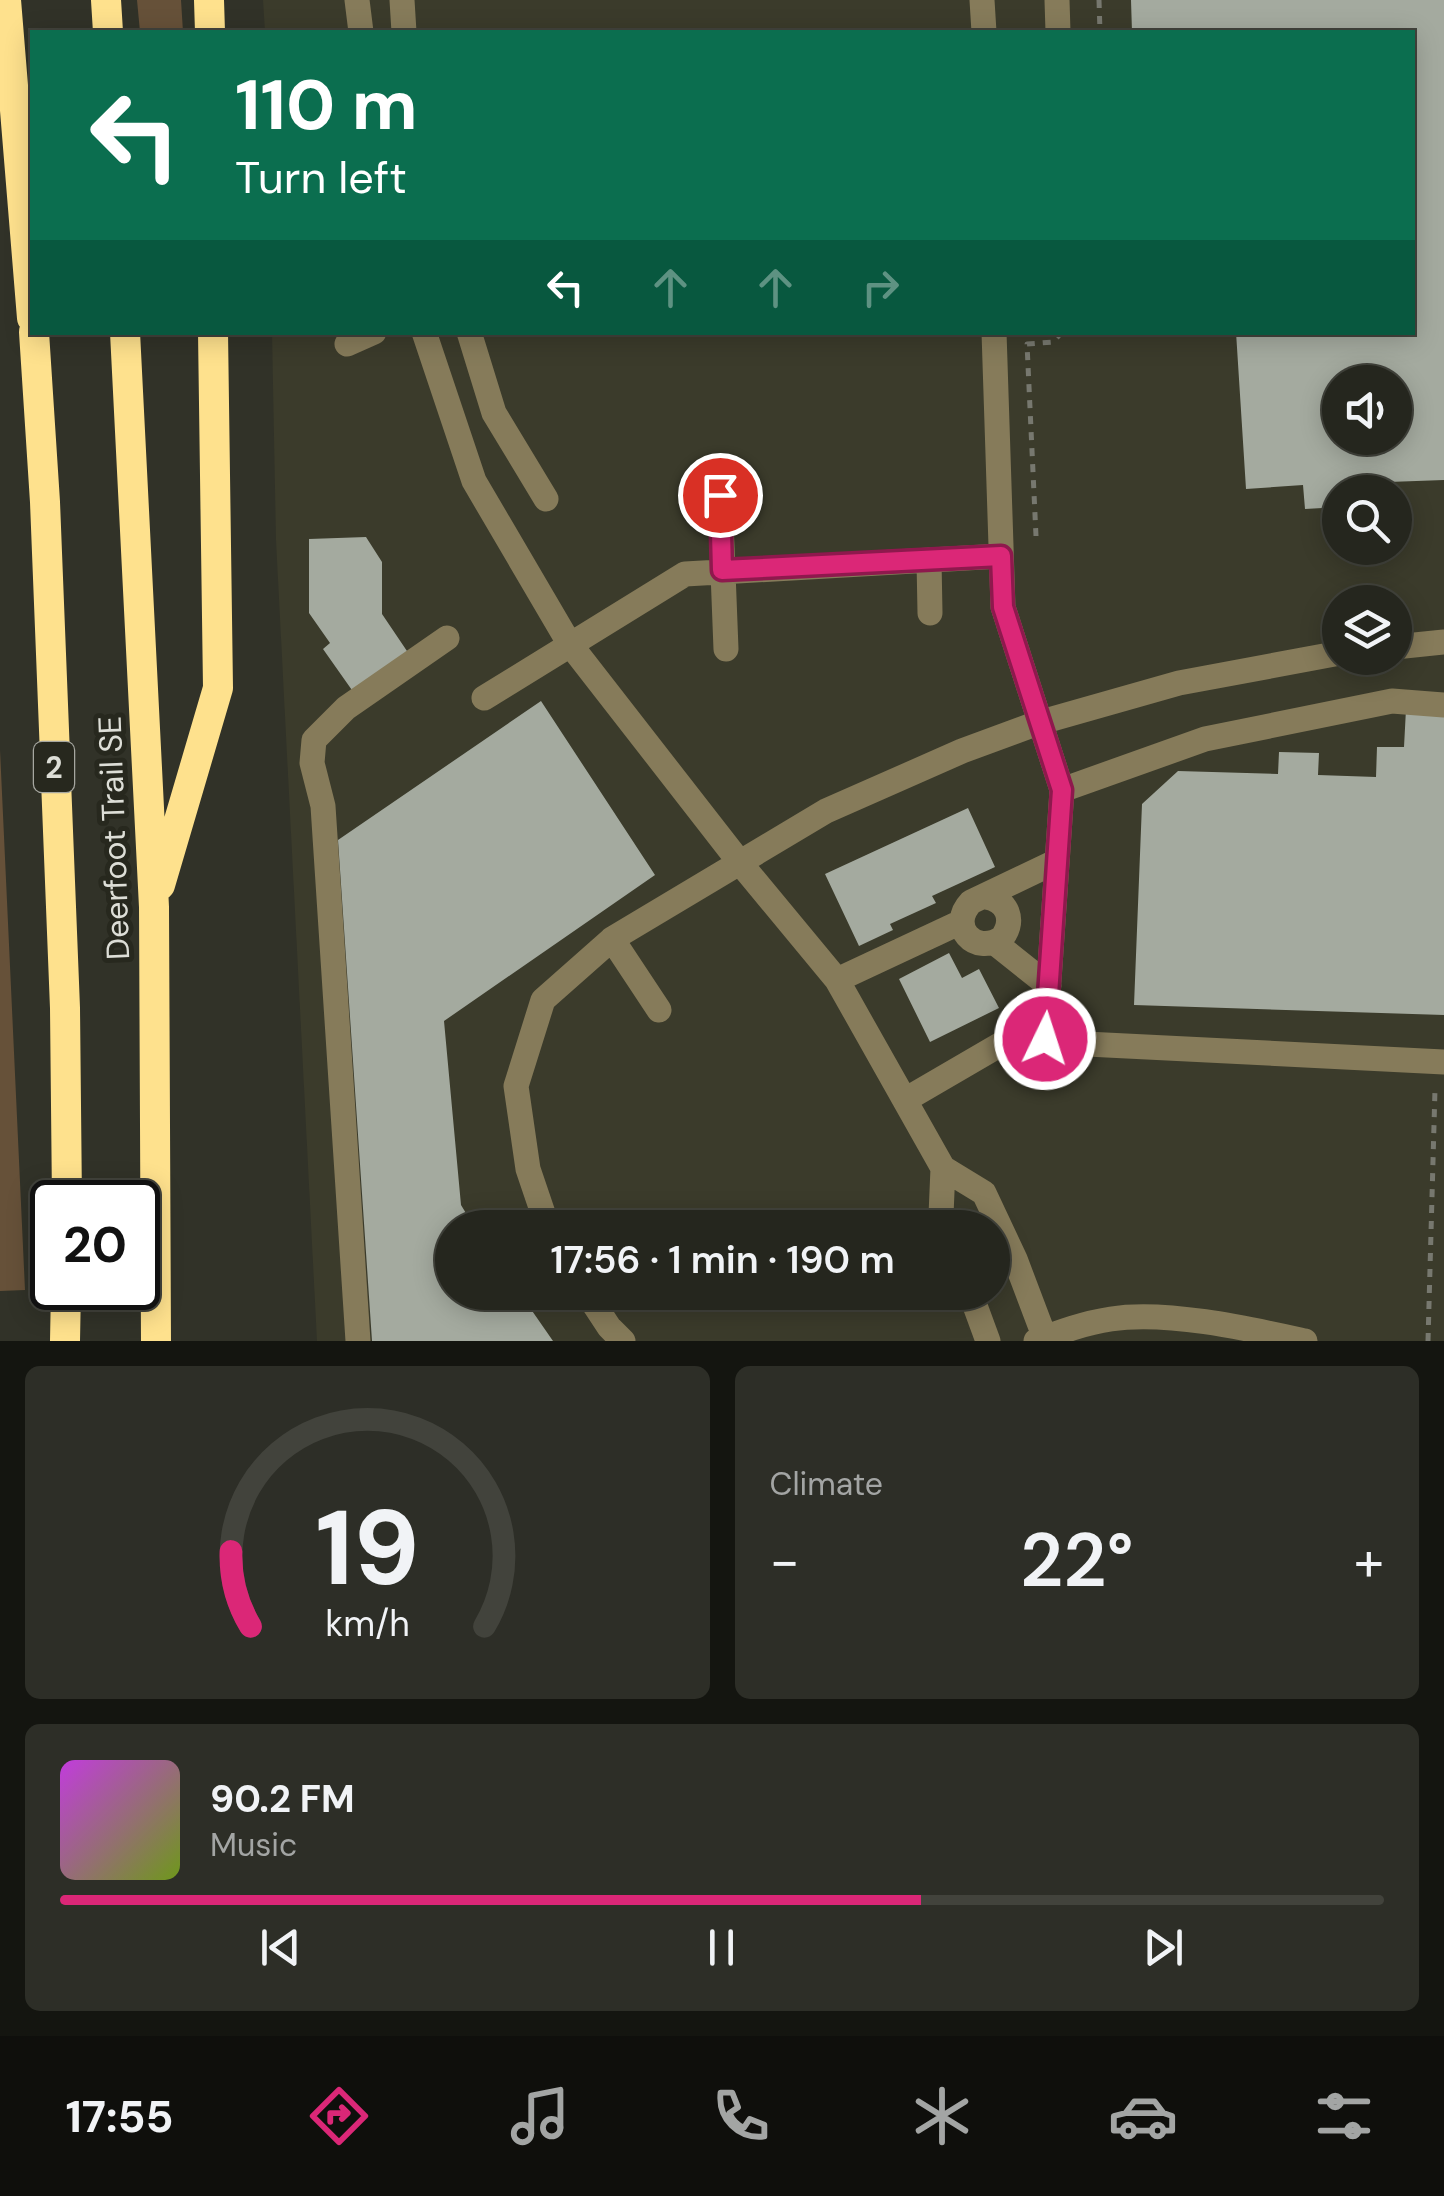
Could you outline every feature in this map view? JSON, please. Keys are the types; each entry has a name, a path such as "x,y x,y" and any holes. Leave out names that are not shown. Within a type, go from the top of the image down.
{"highway":[{"path":"6,0 30,294"},
{"path":"106,0 108,30"},
{"path":"209,0 210,30"},
{"name":"Deerfoot Trail SE","path":"34,335 45,502 65,1008 67,1180"},
{"name":"Deerfoot Trail SE","path":"125,335 154,907 156,1341"},
{"path":"154,907 218,688 213,335"},
{"path":"65,1341 66,1310"}],"street":[{"path":"357,0 361,30"},
{"path":"402,0 404,30"},
{"path":"982,0 984,30"},
{"path":"1057,0 1058,30"},
{"path":"347,344 367,335"},
{"path":"425,335 474,481 569,643 741,864 838,980 943,1168 984,1193 1015,1258 1042,1340 1077,1326 1115,1318 1304,1341"},
{"path":"470,335 494,413 546,499"},
{"path":"994,335 1003,607 1062,790 1045,1039"},
{"path":"720,495 726,649"},
{"path":"484,698 685,574 1001,556"},
{"path":"928,560 930,613"},
{"path":"358,1341 323,806 312,763 314,740 346,708 447,638"},
{"path":"1412,645 1444,642"},
{"path":"542,1210 528,1169 516,1086 543,1000 612,939 826,811 962,752 1038,723 1179,683 1322,656"},
{"path":"1062,790 1206,738 1392,702 1444,705"},
{"path":"838,980 961,922 970,902 1058,861"},
{"path":"986,897 1000,902 1008,916 1006,932 995,943"},
{"path":"961,922 972,942 995,943 1049,986"},
{"path":"612,939 659,1010"},
{"path":"905,1100 1008,1040 1440,1062"},
{"path":"941,1210 943,1168"},
{"path":"597,1310 624,1341"},
{"path":"977,1310 988,1341"}],"path":[{"path":"1099,0 1100,30"},
{"path":"1036,536 1027,344 1054,342 1060,335"},
{"path":"1428,1341 1440,1062"}],"shaded area":[{"path":"137,0 181,0 183,30 140,30"},
{"path":"263,0 1444,0 1444,1341 317,1341 276,540 272,335 1415,335 1415,30 265,30"},
{"path":"0,750 25,1290 0,1291"}],"building":[{"path":"1131,0 1444,0 1444,480 1412,481 1412,475 1322,475 1322,508 1305,509 1303,485 1246,489 1236,335 1415,335 1415,30 1132,30"},
{"path":"366,537 382,562 382,614 409,654 354,693 323,649 330,643 309,613 309,539"},
{"path":"541,701 655,875 444,1021 464,1210 435,1210 435,1310 531,1310 553,1341 372,1341 338,840"},
{"path":"1406,709 1444,710 1444,1015 1134,1005 1142,804 1178,771 1278,774 1279,752 1319,753 1318,775 1376,777 1377,747 1404,747"},
{"path":"968,808 995,867 932,896 936,903 890,924 893,930 859,946 825,874"},
{"path":"949,953 962,978 979,969 999,1008 930,1042 899,979"}],"route":[{"path":"720,495 722,570 1001,556 1003,607 1062,790 1045,1039"}]}
